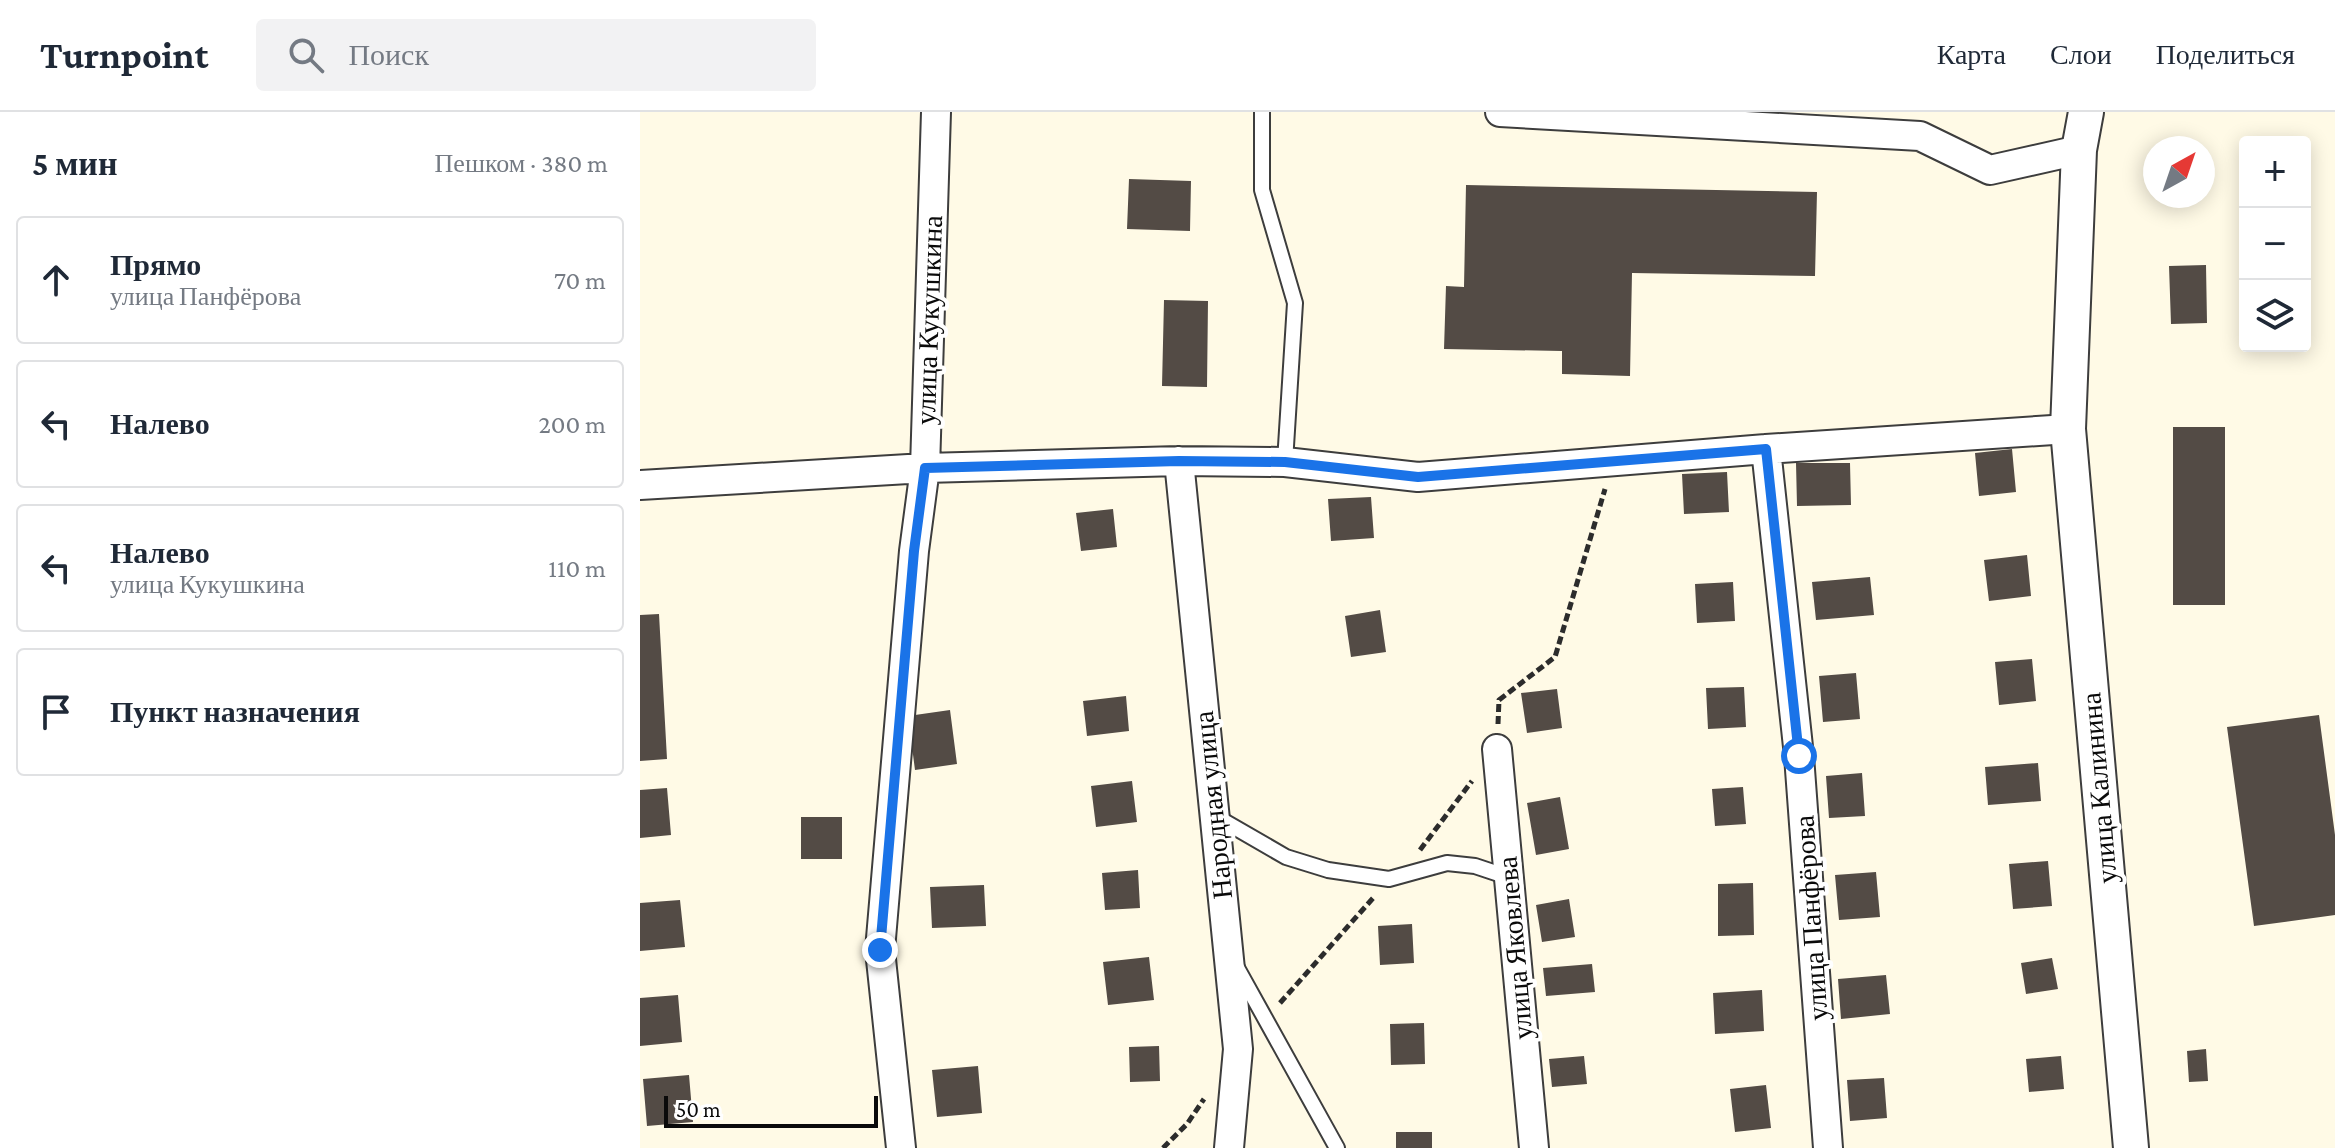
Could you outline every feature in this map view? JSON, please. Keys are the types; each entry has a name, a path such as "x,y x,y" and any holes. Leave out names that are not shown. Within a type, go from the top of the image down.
{"street":[{"name":"улица Кукушкина","path":"901,1148 880,950 914,551 925,468 936,112"},
{"path":"1500,112 1920,136 1990,170 2079,150"},
{"name":"улица Калинина","path":"2086,112 2079,150 2068,429 2131,1148"},
{"path":"640,485 925,468 1179,461 1285,462 1418,477 2068,429"},
{"name":"улица Панфёрова","path":"1766,449 1799,756 1828,1148"},
{"name":"Народная улица","path":"1179,461 1238,1049 1229,1148"},
{"name":"улица Яковлева","path":"1497,749 1534,1148"}],"lane":[{"path":"1262,112 1262,190 1295,303 1285,462"},
{"path":"1214,815 1286,857 1328,870 1389,879 1447,863 1475,866 1508,877"},
{"path":"1228,952 1337,1148"}],"path":[{"path":"1266,1018 1389,879 1409,863 1497,749 1499,700 1555,657 1613,461"}],"building":[{"path":"1129,179 1191,181 1190,231 1127,229"},
{"path":"1466,185 1817,192 1815,276 1632,273 1630,376 1562,374 1562,351 1444,349 1446,286 1464,287"},
{"path":"2206,265 2207,323 2171,324 2169,266"},
{"path":"1164,300 1208,301 1207,387 1162,386"},
{"path":"2173,427 2225,427 2225,605 2173,605"},
{"path":"2012,449 2016,492 1979,496 1975,453"},
{"path":"1796,463 1850,463 1851,505 1797,506"},
{"path":"1727,472 1729,512 1684,514 1682,474"},
{"path":"1371,497 1374,538 1331,541 1328,499"},
{"path":"1113,509 1117,547 1081,551 1076,513"},
{"path":"2027,555 2031,596 1989,601 1984,560"},
{"path":"1870,577 1874,615 1816,620 1812,582"},
{"path":"1733,582 1735,621 1697,623 1695,584"},
{"path":"1380,610 1386,652 1351,657 1345,616"},
{"path":"659,614 667,759 640,761 640,615"},
{"path":"2032,659 2036,701 1999,705 1995,662"},
{"path":"1856,673 1860,719 1823,722 1819,676"},
{"path":"1744,687 1746,727 1708,729 1706,688"},
{"path":"1557,689 1562,728 1527,733 1521,693"},
{"path":"1126,696 1129,731 1087,736 1083,701"},
{"path":"950,710 957,764 915,770 908,716"},
{"path":"2319,715 2335,835 2335,915 2254,926 2227,727"},
{"path":"2038,763 2041,801 1988,805 1985,767"},
{"path":"1862,773 1865,816 1829,818 1826,776"},
{"path":"1132,781 1137,822 1096,827 1091,786"},
{"path":"1743,787 1746,824 1715,826 1712,789"},
{"path":"667,788 671,835 640,838 640,790"},
{"path":"1560,797 1569,849 1536,855 1527,803"},
{"path":"801,817 842,817 842,859 801,859"},
{"path":"2048,861 2052,906 2013,909 2009,864"},
{"path":"1138,870 1140,908 1105,910 1102,873"},
{"path":"1876,872 1880,917 1839,920 1835,875"},
{"path":"1753,883 1754,935 1718,936 1718,884"},
{"path":"984,885 986,926 932,928 930,887"},
{"path":"1569,899 1575,937 1542,942 1536,905"},
{"path":"680,900 685,947 640,951 640,903"},
{"path":"1412,924 1414,963 1380,965 1378,926"},
{"path":"1149,957 1154,1000 1108,1005 1103,962"},
{"path":"2052,958 2058,989 2026,994 2021,963"},
{"path":"1592,964 1595,992 1546,996 1543,968"},
{"path":"1886,975 1890,1014 1841,1019 1838,979"},
{"path":"1762,990 1764,1031 1715,1034 1713,993"},
{"path":"678,995 682,1042 640,1046 640,998"},
{"path":"1424,1023 1425,1064 1391,1065 1390,1024"},
{"path":"1159,1046 1160,1081 1130,1082 1129,1047"},
{"path":"2206,1049 2208,1081 2189,1082 2187,1051"},
{"path":"1584,1056 1587,1084 1552,1087 1549,1059"},
{"path":"2061,1056 2064,1089 2029,1092 2026,1059"},
{"path":"978,1066 982,1113 937,1117 932,1070"},
{"path":"689,1075 693,1122 647,1126 643,1079"},
{"path":"1884,1078 1887,1118 1850,1121 1847,1080"},
{"path":"1766,1085 1771,1128 1735,1132 1730,1089"},
{"path":"1396,1132 1432,1132 1432,1148 1396,1148"}],"route":[{"path":"880,950 914,551 925,468 1179,461 1285,462 1418,477 1766,449 1799,756"}]}
